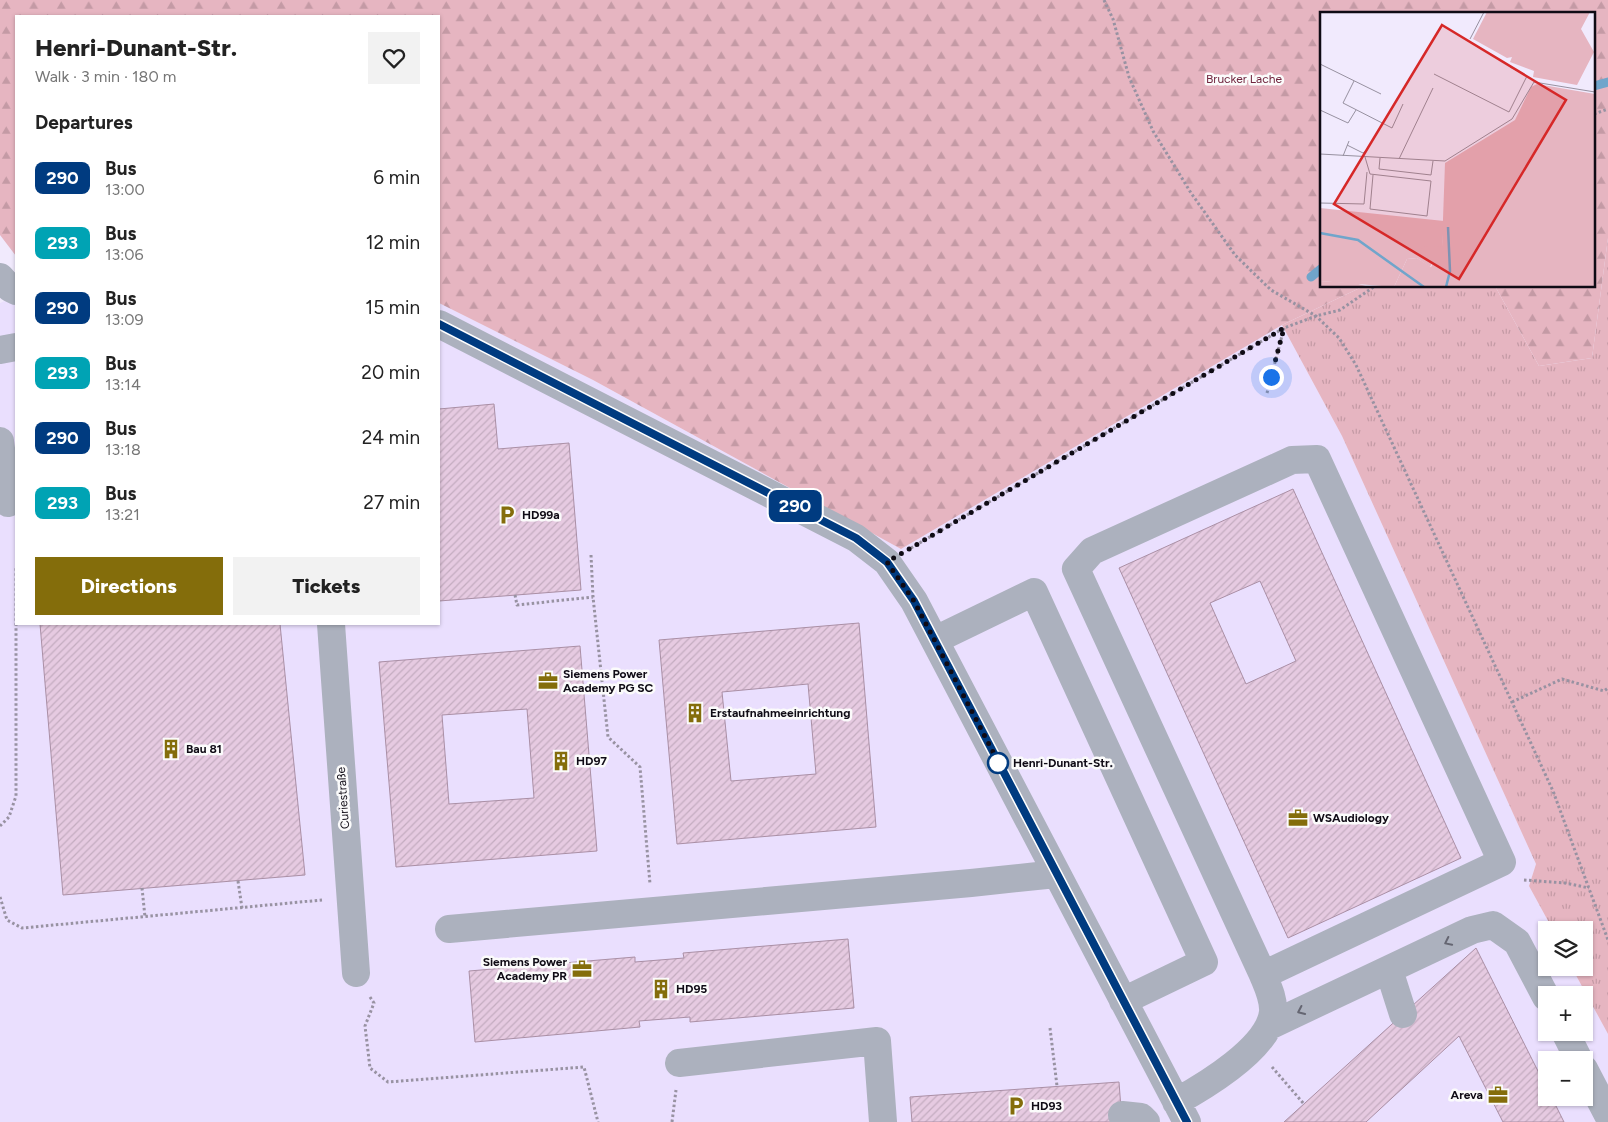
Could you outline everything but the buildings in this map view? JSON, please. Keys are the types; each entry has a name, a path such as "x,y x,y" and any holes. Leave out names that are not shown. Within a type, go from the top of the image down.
{"street":[{"path":"0,277 15,290"},
{"path":"440,325 856,538 887,562 914,601 935,640 1181,1112 1225,1073 1261,1036 1273,1013 1272,999 1265,980 1076,569 1092,551 1292,460 1317,458 1502,862 1265,980"},
{"path":"0,350 15,348"},
{"path":"0,441 8,502"},
{"path":"935,640 1034,592 1204,962 1123,1001"},
{"name":"Curiestraße","path":"331,625 356,973"},
{"path":"449,929 1056,874"},
{"path":"1261,1036 1388,970 1472,930 1493,925 1517,942 1540,986"},
{"path":"1388,970 1404,1014"},
{"path":"679,1063 877,1042 883,1122"},
{"path":"1593,1086 1608,1115"}],"path":[{"path":"1104,0 1113,19 1129,77 1153,131 1191,192 1235,255 1271,290 1316,316 1339,338 1356,365 1554,791 1608,940"},
{"path":"1596,113 1608,109"},
{"path":"887,562 1284,328 1316,316 1340,310 1372,288"},
{"path":"1267,393 1284,328"},
{"path":"592,555 593,597 608,738 640,767 652,912"},
{"path":"515,595 517,605 593,597"},
{"path":"0,826 9,816 16,796 16,625"},
{"path":"1512,702 1562,679 1604,691 1608,688"},
{"path":"238,881 242,908"},
{"path":"1565,883 1589,888"},
{"path":"142,888 145,917"},
{"path":"0,897 7,920 22,928 350,897"},
{"path":"374,1004 364,1026 370,1068 388,1082 584,1067 598,1122"},
{"path":"1050,1028 1057,1086"},
{"path":"1261,1036 1304,1104"}],"shaded area":[{"path":"15,296 15,625 440,625 440,304 593,380 901,549 1282,325 1342,436 1536,864 1529,886 1548,921 1538,921 1538,976 1576,976 1582,986 1538,986 1538,1041 1593,1041 1593,1006 1608,1034 1608,1122 0,1122 0,303"}],"green space":[{"name":"Brucker Lache","path":"0,0 1608,0 1608,238 1592,358 1539,366 1496,288 1596,288 1596,12 1320,12 1320,288 1360,288 1282,325 901,549 593,380 440,304 440,15 15,15 15,255 0,235"},
{"path":"1608,238 1608,1034 1593,1006 1593,986 1582,986 1576,976 1593,976 1593,921 1548,921 1529,886 1536,864 1342,436 1282,325 1360,288 1496,288 1539,366 1592,358"}],"waterway":[{"path":"1596,85 1608,82"},
{"path":"1311,277 1320,270"}],"bus line":[{"name":"290","path":"440,325 856,538 887,562 914,601 1187,1122"}],"place":[{"name":"HD99a","path":"507,515"},
{"name":"Siemens Power Academy PG SC","path":"548,681"},
{"name":"Erstaufnahmeeinrichtung","path":"695,713"},
{"name":"Bau 81","path":"171,749"},
{"name":"HD97","path":"561,761"},
{"name":"Henri-Dunant-Str.","path":"998,763"},
{"name":"WSAudiology","path":"1298,818"},
{"name":"Siemens Power Academy PR","path":"582,969"},
{"name":"HD95","path":"661,989"},
{"name":"Areva","path":"1498,1095"},
{"name":"HD93","path":"1016,1106"}],"route":[{"path":"998,763 1002,769 914,601 887,562 1284,328 1271,377"}]}
